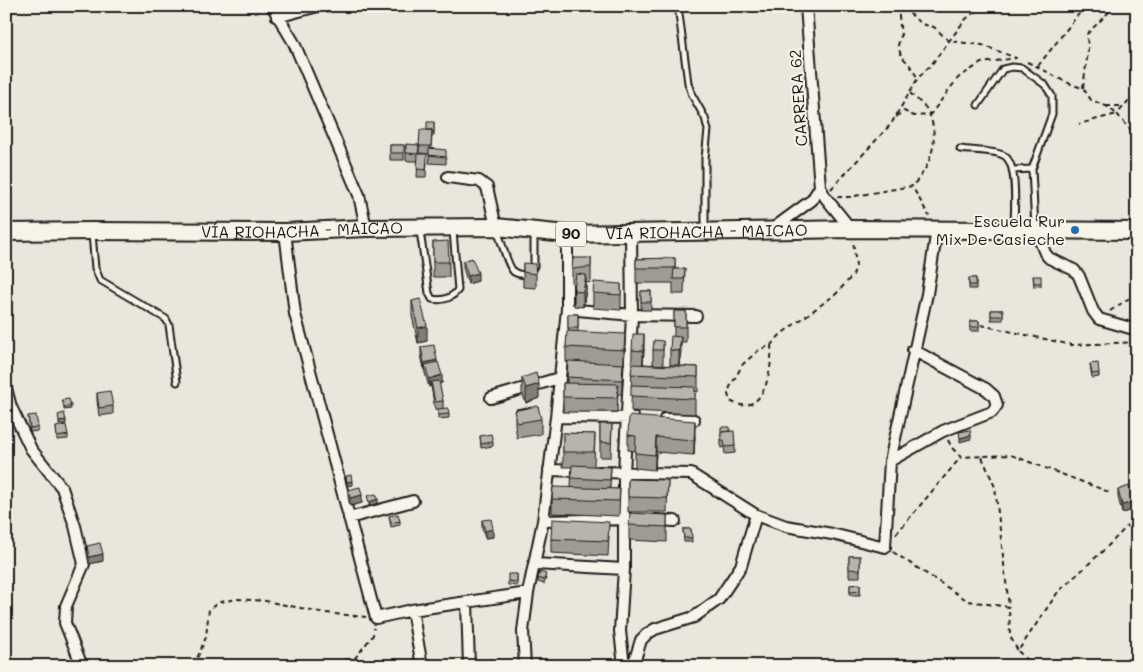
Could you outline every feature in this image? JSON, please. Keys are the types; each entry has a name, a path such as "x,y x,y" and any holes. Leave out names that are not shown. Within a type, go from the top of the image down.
{"highway":[{"name":"VÍA RIOHACHA - MAICAO","path":"6,232 285,232 366,228 496,227 567,234 851,229 1137,231"}],"street":[{"path":"272,6 282,12 358,194 366,228"},
{"path":"282,12 318,6"},
{"name":"CARRERA 62","path":"806,6 820,187 825,197 851,229"},
{"path":"448,177 479,182 487,187 496,227"},
{"path":"770,231 812,200 820,187"},
{"path":"549,470 691,474 756,515 786,526 832,534 885,547 890,461 926,294 937,229"},
{"path":"1035,229 1049,258 1074,270 1079,276 1093,311 1099,319 1137,330"},
{"path":"285,232 295,314 376,618 412,610 528,593"},
{"path":"624,666 620,631 624,569 624,472 632,315 631,233"},
{"path":"525,666 523,631 528,593 543,521 559,378 565,367 567,234"},
{"path":"567,309 632,315 696,316"},
{"path":"890,461 943,431 992,412 997,405 994,396 986,389 913,350"},
{"path":"491,398 559,378"},
{"path":"6,388 12,407 31,449 62,488 75,526 84,564 66,606 65,623 82,666"},
{"path":"556,416 694,420"},
{"path":"349,518 413,500"},
{"path":"632,666 641,640 647,634 655,629 694,617 719,599 741,566 756,515"},
{"path":"543,521 623,519 674,521"},
{"path":"535,564 624,569"},
{"path":"467,602 469,666"},
{"path":"412,610 422,666"}],"lane":[{"path":"678,6 688,83 692,95 705,118 708,130 705,158 705,232"},
{"path":"978,104 1003,69 1012,66 1022,68 1044,85 1052,96 1052,114 1032,169 1035,229"},
{"path":"960,149 1002,154 1008,158 1013,170 1014,230"},
{"path":"1013,170 1032,169"},
{"path":"496,227 514,272 520,274 527,274 534,266 534,232"},
{"path":"419,228 429,293 432,299 440,301 453,296 458,290 453,228"},
{"path":"92,231 95,268 100,280 166,319 169,325 176,382"}],"path":[{"path":"900,6 921,24 934,27 949,41 982,46 1038,66 1069,85 1083,88"},
{"path":"900,6 901,36 898,45 901,56 918,78"},
{"path":"825,197 834,184 891,124 918,78 931,65 964,20 981,6"},
{"path":"1038,66 1086,6"},
{"path":"1111,6 1110,11 1087,34 1088,51 1083,88 1091,100 1106,106 1116,114 1137,138"},
{"path":"895,118 904,111 914,116 930,115 958,78 981,63 1016,58"},
{"path":"825,197 849,197 912,186 920,177 932,156 934,134 929,112 909,93"},
{"path":"1079,124 1116,114 1130,100 1137,100"},
{"path":"1106,106 1124,106"},
{"path":"912,186 937,229"},
{"path":"771,345 772,360 765,387 759,399 749,406 739,406 730,401 728,394 730,386 743,364 759,350 771,345 781,334 836,294 853,275 856,266 851,229"},
{"path":"1099,319 1137,293"},
{"path":"981,325 1072,345 1137,342"},
{"path":"943,431 952,448 961,457"},
{"path":"982,456 995,487 1009,606 1010,636 1018,651 1034,666"},
{"path":"1009,606 968,600 885,547 961,457 1011,456 1109,492"},
{"path":"1018,651 1058,592 1106,548 1137,516"},
{"path":"194,666 206,637 209,609 220,602 237,599 266,602 325,613 376,618 373,635 349,666"},
{"path":"328,666 336,661 354,659"}],"building":[{"path":"427,122 434,122 434,133 432,130 427,130"},
{"path":"420,130 432,130 431,146 419,146"},
{"path":"406,144 419,145 418,154 406,153"},
{"path":"390,145 404,145 404,153 390,153"},
{"path":"429,148 446,150 446,157 429,155"},
{"path":"418,154 427,154 426,170 417,169"},
{"path":"448,241 449,262 433,262 433,242"},
{"path":"472,258 478,273 468,276 463,261"},
{"path":"573,258 591,258 591,267 572,269"},
{"path":"675,258 675,268 636,268 636,259"},
{"path":"523,263 535,264 536,274 523,272"},
{"path":"674,269 685,269 684,279 673,279"},
{"path":"576,274 586,275 583,292 574,291"},
{"path":"1033,276 1041,276 1041,283 1034,283"},
{"path":"969,278 976,278 976,285 969,285"},
{"path":"594,282 621,284 621,295 593,293"},
{"path":"641,291 651,291 651,302 641,302"},
{"path":"420,299 427,326 418,328 412,301"},
{"path":"991,310 1003,310 1003,316 991,316"},
{"path":"674,311 686,311 686,327 674,327"},
{"path":"568,314 578,314 578,328 568,328"},
{"path":"970,321 979,321 979,327 970,327"},
{"path":"567,331 625,334 624,350 566,347"},
{"path":"633,334 644,334 643,351 632,350"},
{"path":"671,336 681,337 679,351 670,350"},
{"path":"654,340 663,341 663,350 653,350"},
{"path":"434,345 437,360 424,363 421,347"},
{"path":"568,361 623,364 622,380 567,377"},
{"path":"438,362 442,375 429,379 425,365"},
{"path":"1098,363 1099,373 1092,374 1090,364"},
{"path":"632,364 698,367 698,377 631,374"},
{"path":"536,373 539,384 526,388 522,378"},
{"path":"439,381 443,401 435,402 431,382"},
{"path":"563,383 618,384 617,398 563,397"},
{"path":"631,385 695,387 695,399 631,396"},
{"path":"110,391 113,406 99,408 97,393"},
{"path":"69,399 71,405 64,407 62,400"},
{"path":"538,406 541,419 517,423 515,410"},
{"path":"448,408 449,414 438,415 438,409"},
{"path":"64,413 66,420 59,421 58,415"},
{"path":"36,415 38,427 30,428 28,416"},
{"path":"629,416 695,421 694,440 656,437 655,455 635,453 636,436 628,435"},
{"path":"600,424 612,424 611,443 600,442"},
{"path":"66,425 68,435 57,437 56,427"},
{"path":"721,427 730,427 730,431 721,432"},
{"path":"970,430 971,435 960,438 959,432"},
{"path":"734,431 735,446 725,447 724,440 721,440 721,432"},
{"path":"563,433 595,434 594,452 563,452"},
{"path":"491,434 493,442 481,444 480,436"},
{"path":"572,465 611,467 610,480 571,478"},
{"path":"351,475 352,481 347,482 346,476"},
{"path":"628,479 668,480 667,498 628,497"},
{"path":"1129,486 1134,502 1122,505 1118,490"},
{"path":"360,487 362,495 350,498 348,490"},
{"path":"553,487 620,489 619,501 552,499"},
{"path":"376,494 378,499 369,502 367,496"},
{"path":"630,513 667,515 667,527 629,525"},
{"path":"398,514 400,521 391,523 389,516"},
{"path":"491,519 493,529 485,531 482,520"},
{"path":"552,519 609,522 608,541 551,539"},
{"path":"683,529 691,529 692,538 684,538"},
{"path":"100,543 103,554 89,557 87,546"},
{"path":"849,556 860,556 860,570 849,569"},
{"path":"540,572 546,574 544,580 538,578"},
{"path":"508,574 517,574 517,582 508,581"},
{"path":"860,584 860,591 850,592 850,585"}],"place":[{"name":"Escuela Rur Mix De Casieche","path":"1075,230"}]}
